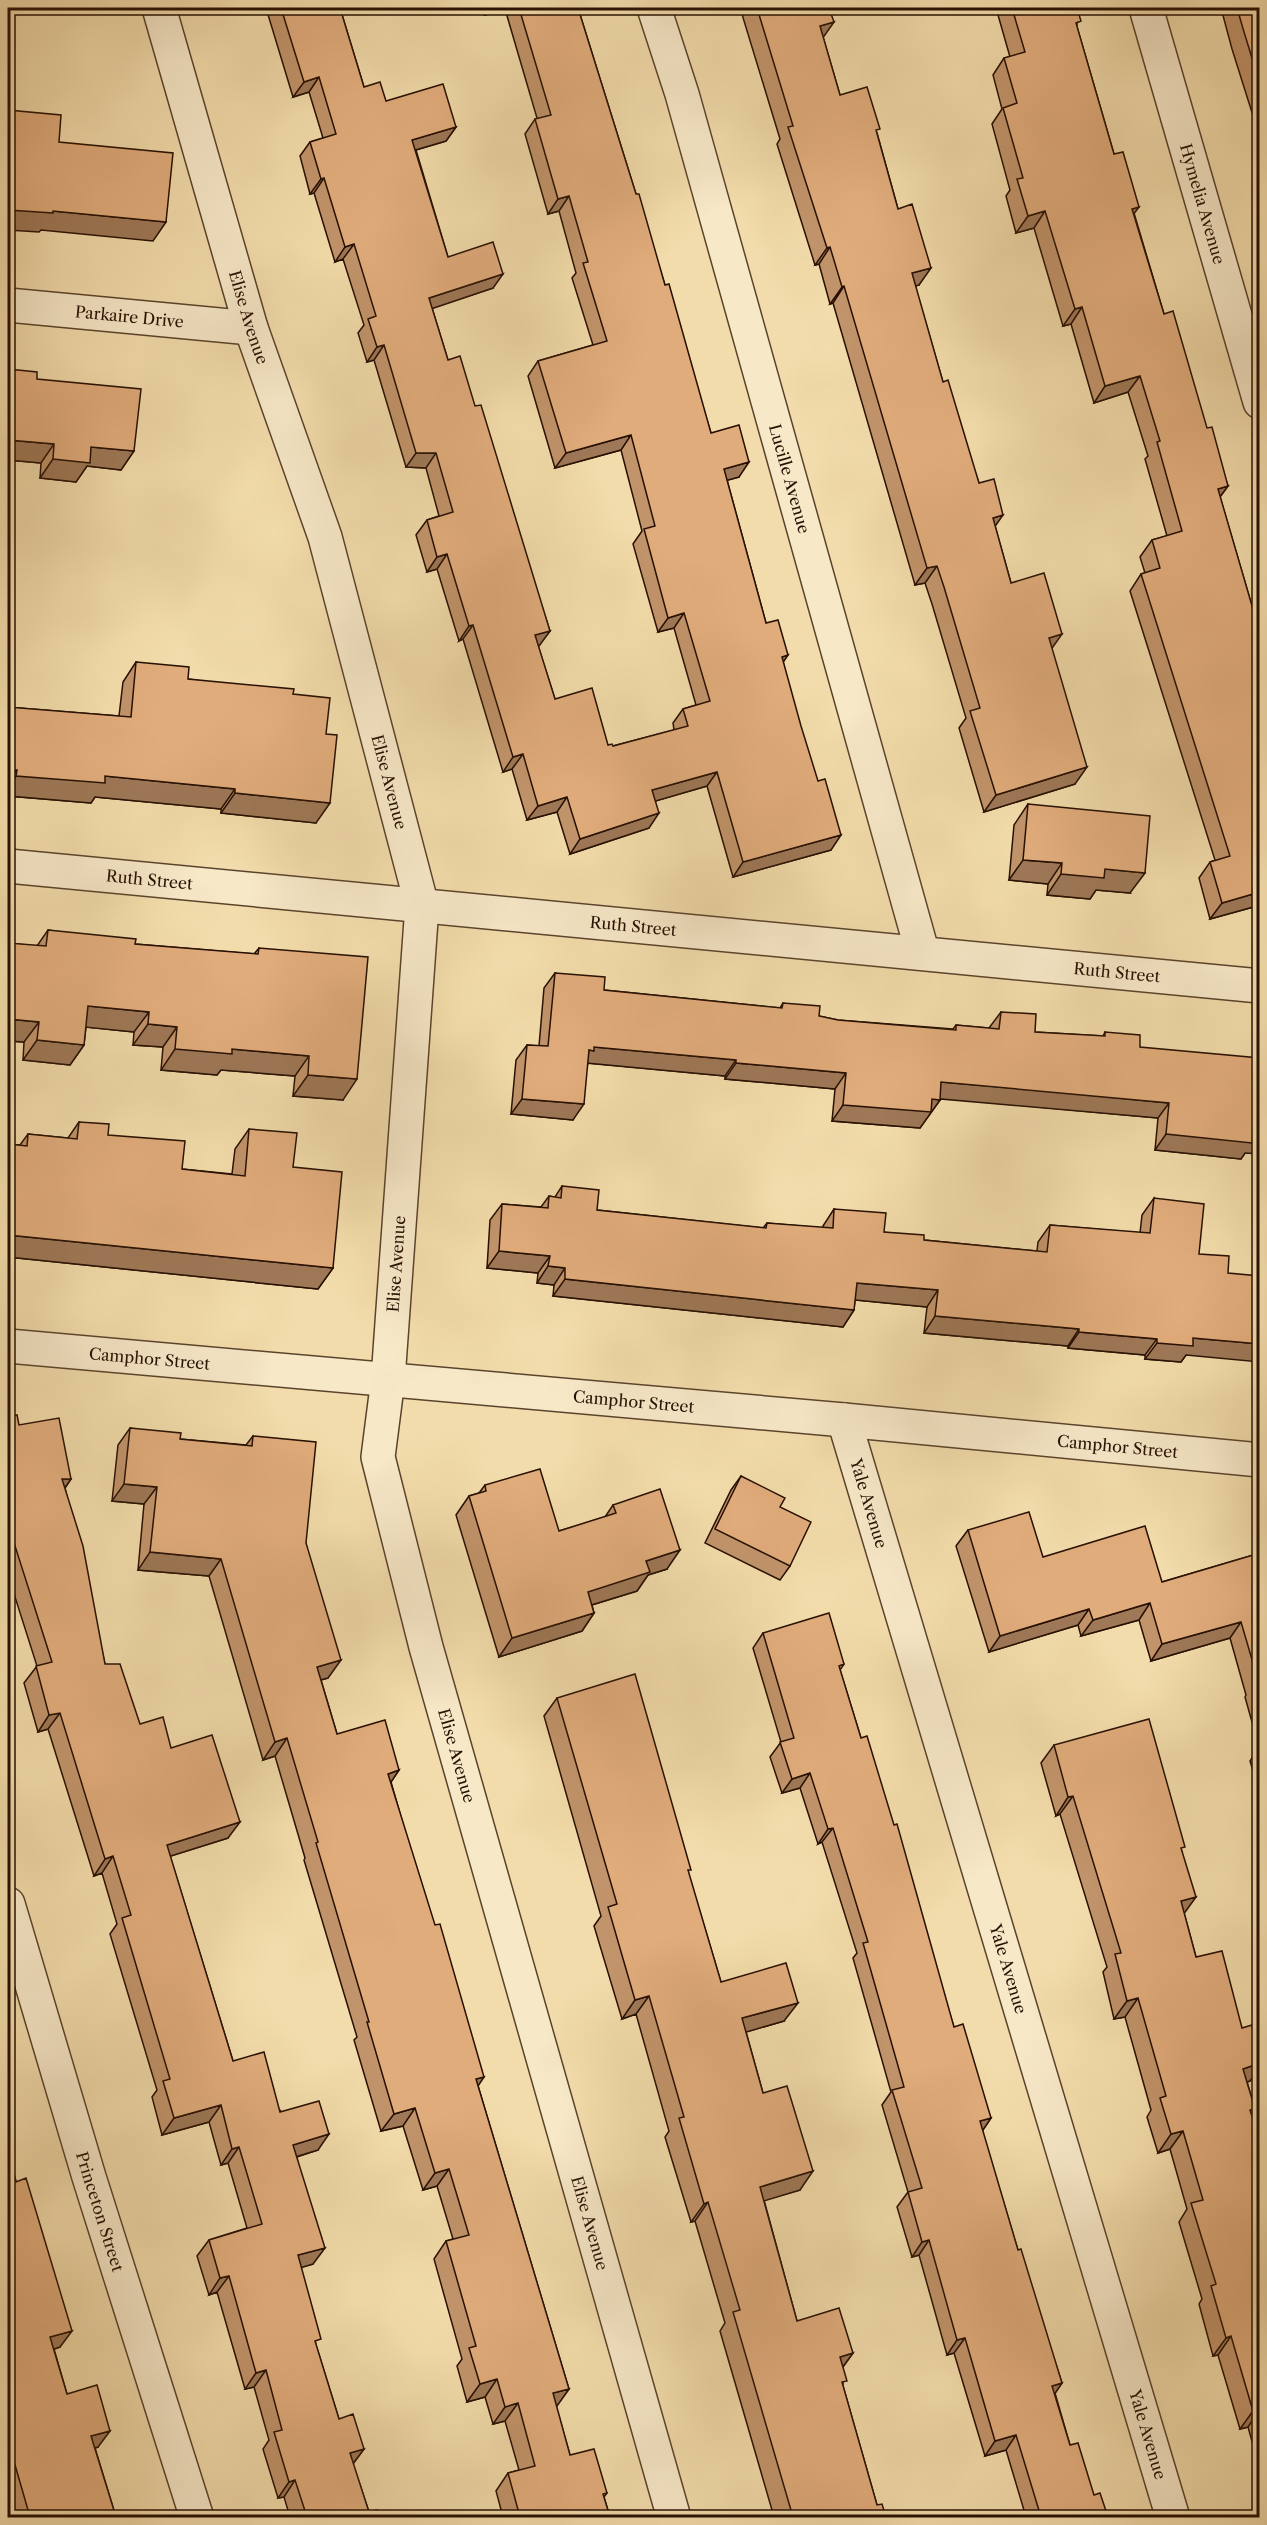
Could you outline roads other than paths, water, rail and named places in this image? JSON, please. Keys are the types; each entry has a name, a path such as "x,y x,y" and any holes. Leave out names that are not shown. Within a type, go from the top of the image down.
{"street":[{"name":"Elise Avenue","path":"159,8 251,328 325,537 422,906 388,1379 378,1457 426,1647 674,2517"},
{"name":"Lucille Avenue","path":"654,8 682,94 922,951"},
{"name":"Hymelia Avenue","path":"1146,8 1260,402"},
{"name":"Parkaire Drive","path":"8,305 251,328"},
{"name":"Ruth Street","path":"8,866 922,951 1260,986"},
{"name":"Camphor Street","path":"8,1346 844,1420 1260,1460"},
{"name":"Yale Avenue","path":"844,1420 1173,2517"},
{"name":"Princeton Street","path":"8,1904 89,2177 197,2517"}]}
